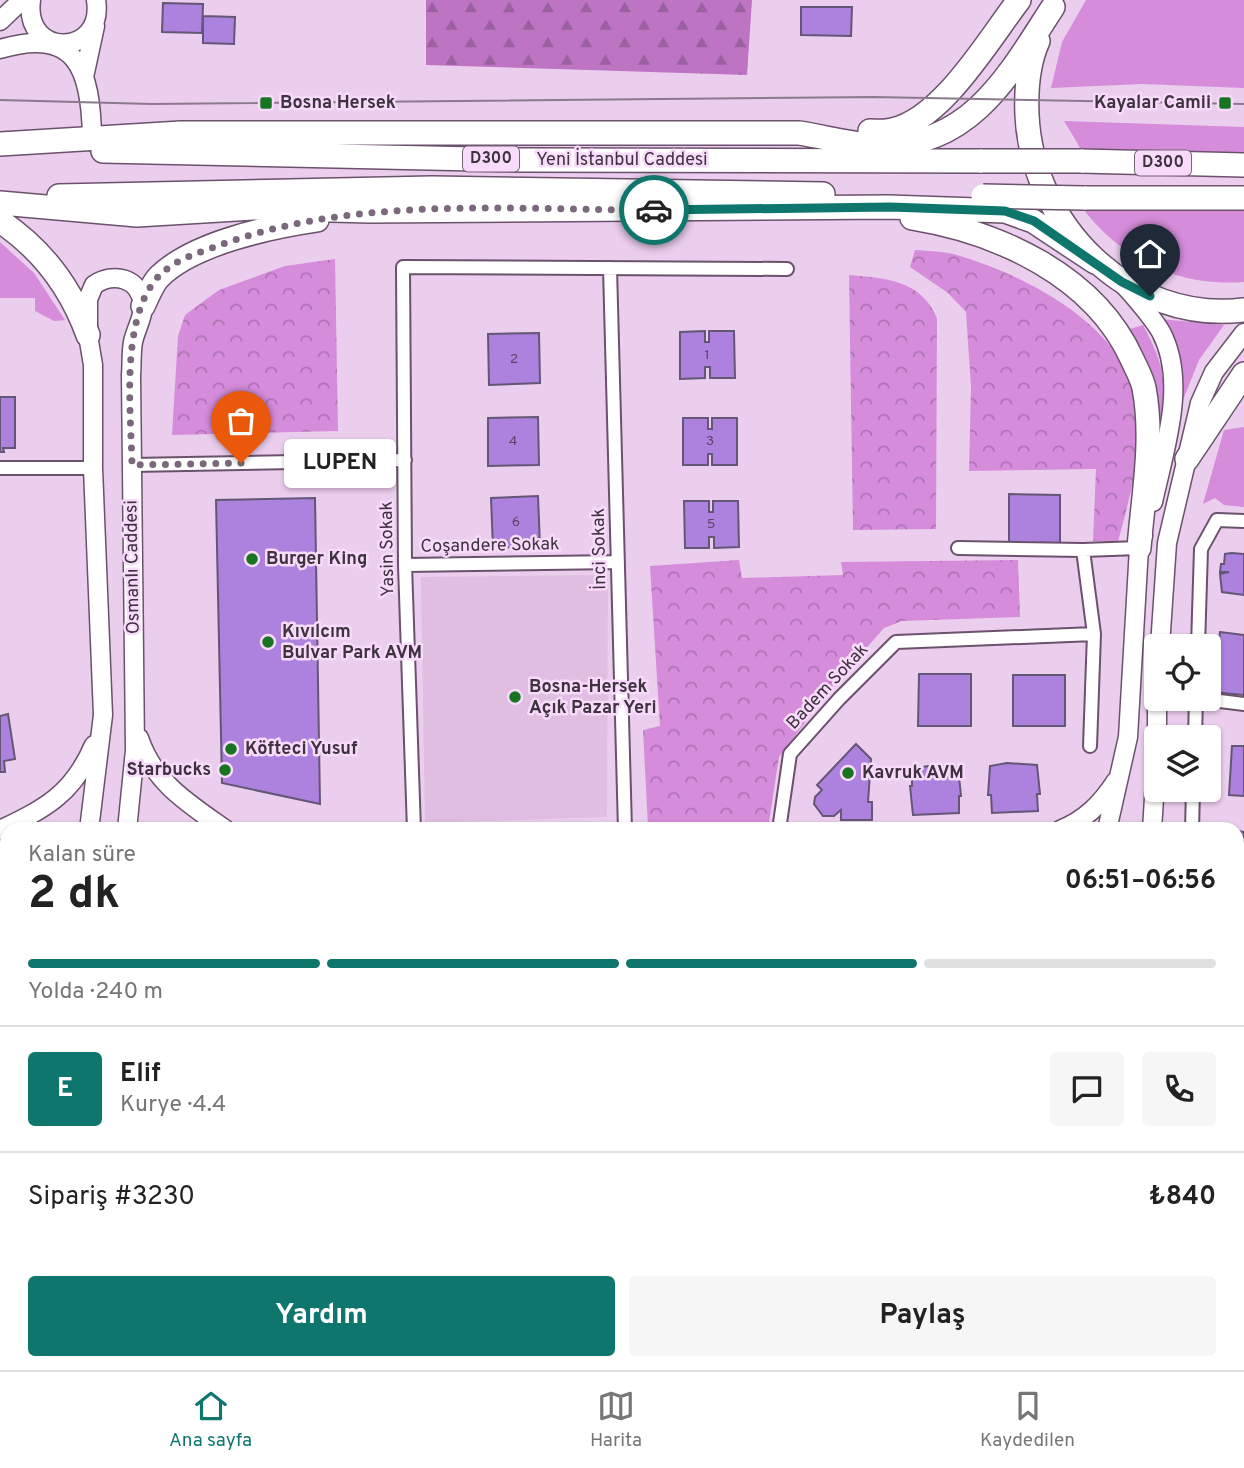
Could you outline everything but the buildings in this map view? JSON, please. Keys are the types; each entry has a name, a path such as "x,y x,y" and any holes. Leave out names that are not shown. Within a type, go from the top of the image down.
{"highway":[{"path":"0,146 181,133 799,133 893,130 924,115 955,85 1019,0"},
{"path":"799,133 883,146 938,137 967,120 1007,78 1056,4"},
{"path":"1056,4 1034,50 1026,96 1028,142 1041,187 1064,228 1095,262"},
{"name":"Yeni İstanbul Caddesi","path":"0,146 522,160 1081,161 1244,165"},
{"name":"Yeni İstanbul Caddesi","path":"0,197 432,188 1244,198"},
{"path":"0,203 136,215 253,208 370,211 890,207 1005,211 1034,221 1122,282 1179,306 1244,310"},
{"path":"839,209 946,224 974,233 1031,259 1083,290 1121,335 1144,385 1149,428 1139,548"},
{"path":"143,306 156,279 178,261 286,225 370,211"},
{"path":"0,221 24,237 54,270 78,306 88,335"},
{"path":"1187,459 1244,373"}],"street":[{"path":"0,21 22,0"},
{"path":"31,0 30,11 37,32 57,43 73,57 84,77 92,104 92,138"},
{"path":"84,77 98,0"},
{"path":"0,49 24,42 76,42 85,37 96,20"},
{"name":"Yasin Sokak","path":"414,822 405,565 403,267 611,268"},
{"path":"611,268 787,269"},
{"name":"İnci Sokak","path":"611,268 625,822"},
{"name":"Osmanlı Caddesi","path":"90,822 103,715 93,468 93,365 88,335 88,299 94,285 115,276 127,279 137,290 143,306 133,343 135,723 128,822"},
{"path":"1109,822 1128,737 1139,548 1152,508 1170,419 1174,371 1161,333 1122,282"},
{"path":"1161,634 1167,543 1200,403 1214,372 1244,333"},
{"path":"132,465 405,460"},
{"path":"0,468 93,468"},
{"path":"1198,634 1201,549 1217,520 1244,520"},
{"path":"958,548 1139,548"},
{"path":"1083,550 1094,634 1090,746"},
{"name":"Coşandere Sokak","path":"405,565 618,562"},
{"name":"Badem Sokak","path":"780,822 790,754 839,699 896,642 1094,634"},
{"path":"1221,701 1244,704"},
{"path":"14,822 65,794 89,757 103,715"},
{"path":"135,723 146,758 167,787 215,822"},
{"path":"1079,822 1096,808 1121,772"},
{"path":"1152,822 1154,802"},
{"path":"1156,802 1161,822"},
{"path":"1192,822 1193,802"}],"shaded area":[{"name":"Bosna-Hersek Açık Pazar Yeri","path":"608,575 607,817 425,822 421,577"}],"green space":[{"path":"426,0 752,0 747,75 426,65"},
{"path":"1086,0 1244,0 1244,88 1142,84 1051,88 1062,42"},
{"path":"1064,121 1244,127 1244,154 1082,151"},
{"path":"1080,205 1244,210 1244,282 1196,280 1152,266 1113,241"},
{"path":"0,242 34,273 65,320 54,321 35,311 35,298 0,298"},
{"path":"915,250 957,255 1009,274 1036,288 1062,303 1086,322 1107,342 1123,365 1134,390 1139,428 1136,467 1118,542 1093,541 1096,469 969,471 971,387 966,312 948,293 910,267"},
{"path":"335,259 338,431 172,435 178,336 185,315 219,290 285,266"},
{"path":"849,275 889,280 912,288 930,305 937,318 936,529 853,530"},
{"path":"1160,319 1224,325 1199,360 1181,405 1178,348"},
{"path":"1143,325 1156,352 1163,377 1163,403 1155,432 1126,330"},
{"path":"1244,427 1244,507 1224,505 1215,498 1203,504 1224,430"},
{"path":"739,560 742,578 843,575 841,562 1018,560 1020,617 902,621 884,628 831,688 779,757 769,822 648,822 643,730 660,726 650,566"}],"tram line":[{"path":"0,100 152,104 874,97 1244,104"}],"way so far":[{"path":"241,463 132,465 133,343 143,306 156,279 178,261 232,240 286,225 370,211 654,210"}],"place":[{"name":"Bosna Hersek","path":"266,103"},
{"name":"Kayalar Camii","path":"1225,103"},
{"name":"LUPEN","path":"241,463"},
{"name":"Burger King","path":"252,559"},
{"name":"Kıvılcım Bulvar Park AVM","path":"268,642"},
{"name":"Bosna-Hersek Açık Pazar Yeri","path":"515,697"},
{"name":"Köfteci Yusuf","path":"231,749"},
{"name":"Starbucks","path":"225,770"},
{"name":"Kavruk AVM","path":"848,773"}],"route":[{"path":"654,210 934,207 1005,211 1034,221 1122,282 1150,296"}]}
